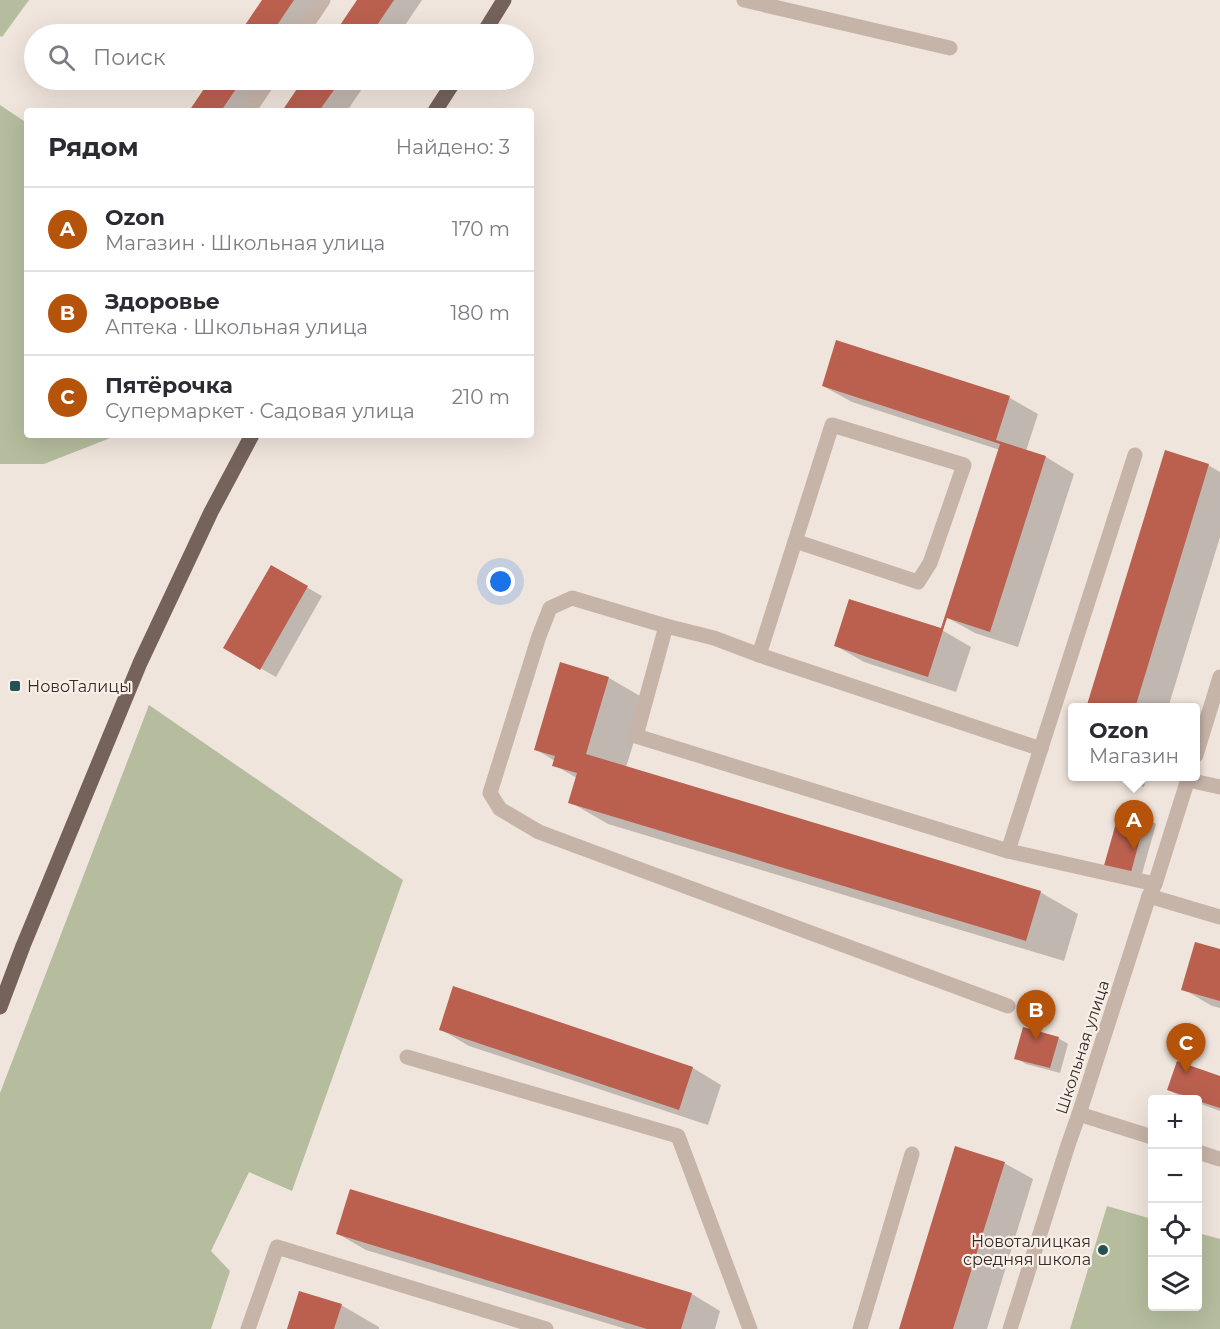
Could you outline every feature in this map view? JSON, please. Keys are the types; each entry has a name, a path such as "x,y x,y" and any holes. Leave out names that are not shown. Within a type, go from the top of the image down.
{"main road":[{"path":"489,24 504,0"},
{"path":"437,108 449,90"},
{"path":"0,1007 140,663 211,512 250,438"}],"street":[{"path":"307,24 323,0"},
{"path":"744,0 950,48"},
{"path":"250,108 262,90"},
{"path":"759,655 795,541 832,425 964,465 930,563 918,582 795,541"},
{"path":"1008,851 1135,454"},
{"path":"1008,1006 539,832 500,809 490,793 538,636 550,608 572,598 714,638 1041,749"},
{"path":"666,626 636,736 1008,851 1152,890 1219,913"},
{"path":"1200,742 1220,677"},
{"name":"Школьная улица","path":"1010,1329 1187,781"},
{"path":"1199,781 1220,787"},
{"path":"407,1057 678,1136 750,1329"},
{"path":"1080,1114 1148,1136"},
{"path":"860,1329 912,1154"},
{"path":"1202,1154 1220,1159"},
{"path":"248,1329 277,1247 546,1329"}],"green space":[{"path":"0,0 29,0 2,37 0,36"},
{"path":"0,105 24,121 24,438 110,438 44,464 0,464"},
{"path":"149,705 403,880 292,1191 249,1172 211,1251 230,1271 211,1329 0,1329 0,1093"},
{"path":"1107,1206 1148,1218 1148,1311 1202,1311 1202,1234 1220,1239 1220,1329 1070,1329"}],"building":[{"path":"262,0 294,0 278,24 246,24"},
{"path":"357,0 394,0 378,24 341,24"},
{"path":"203,90 235,90 223,108 191,108"},
{"path":"296,90 334,90 321,108 284,108"},
{"path":"836,340 1010,396 996,440 1046,456 990,632 947,618 928,677 834,646 849,599 941,628 1000,444 822,386"},
{"path":"1165,450 1209,464 1137,703 1088,703"},
{"path":"271,565 308,586 260,670 223,648"},
{"path":"560,662 609,677 586,754 1041,891 1026,941 568,803 577,773 552,766 555,756 534,750"},
{"path":"1120,809 1146,816 1130,876 1103,869"},
{"path":"1195,942 1220,949 1220,1001 1181,990"},
{"path":"453,986 693,1067 679,1110 439,1030"},
{"path":"1023,1027 1059,1037 1050,1068 1014,1059"},
{"path":"1177,1061 1220,1076 1220,1108 1202,1102 1202,1095 1182,1095 1167,1090"},
{"path":"955,1146 1005,1162 953,1329 899,1329"},
{"path":"350,1189 692,1293 681,1329 647,1329 336,1234"},
{"path":"299,1291 342,1304 334,1329 287,1329"}],"place":[{"name":"НовоТалицы","path":"15,686"},
{"name":"Ozon","path":"1134,850"},
{"name":"Здоровье","path":"1036,1040"},
{"name":"Пятёрочка","path":"1186,1073"},
{"name":"Новоталицкая средняя школа","path":"1103,1250"}]}
